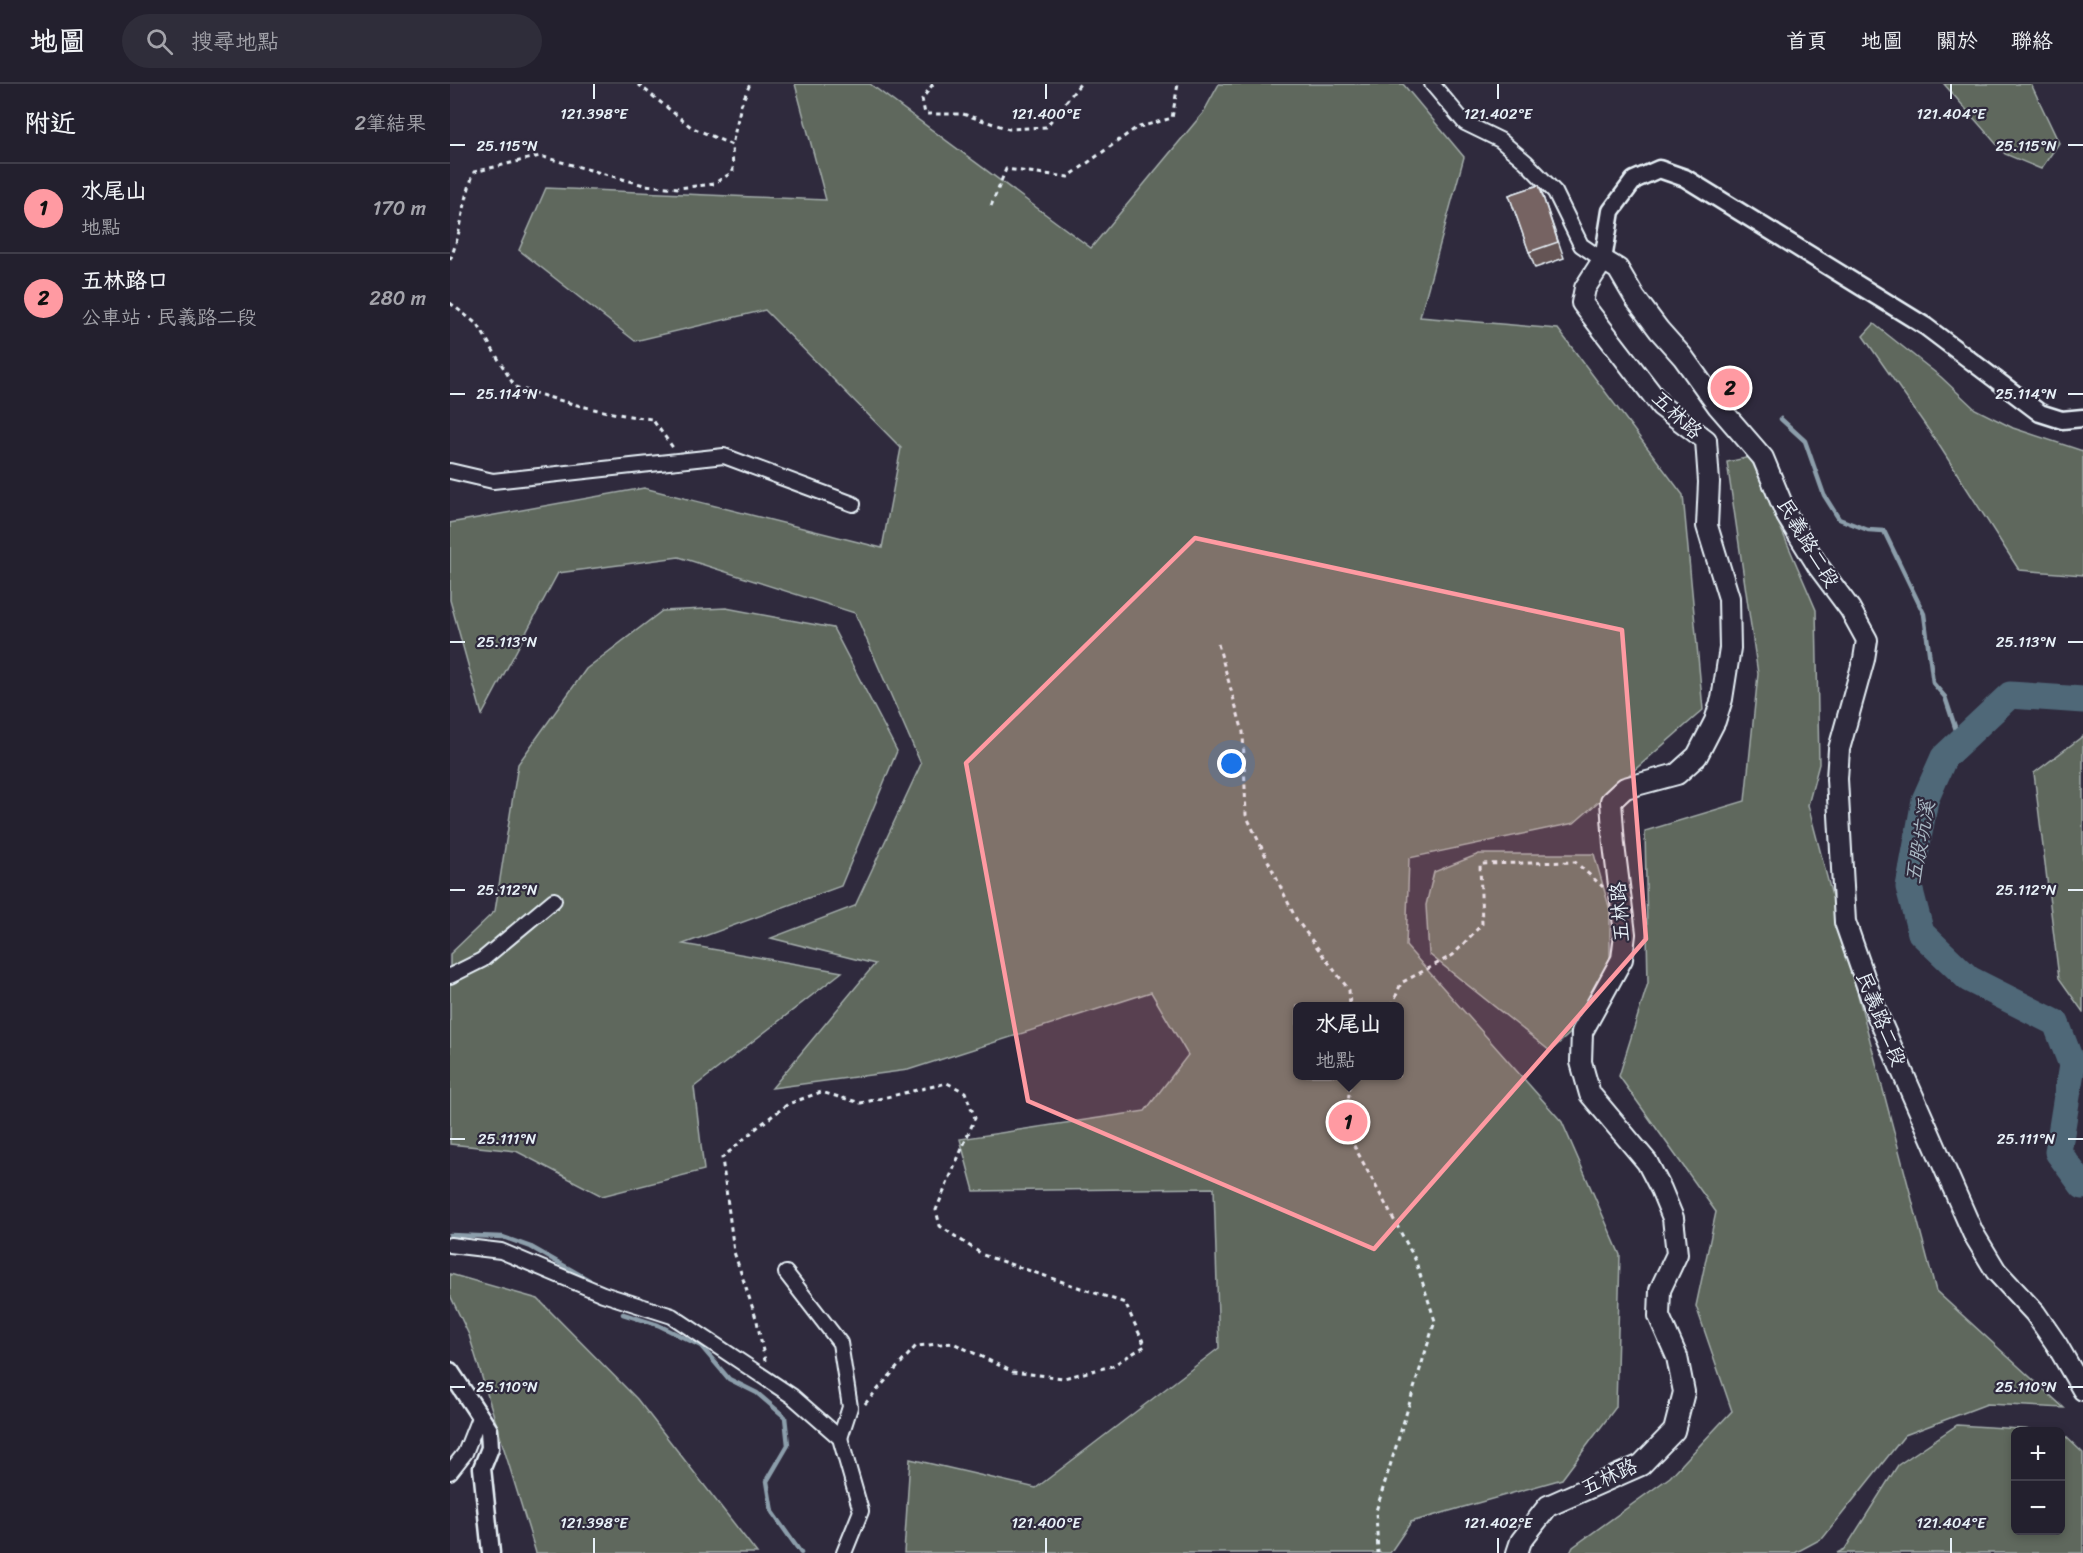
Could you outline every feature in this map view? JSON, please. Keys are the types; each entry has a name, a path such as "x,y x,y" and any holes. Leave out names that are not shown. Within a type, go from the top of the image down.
{"main road":[{"name":"五林路","path":"1517,1553 1521,1541 1548,1506 1641,1464 1674,1431 1684,1392 1677,1357 1659,1316 1660,1290 1677,1254 1672,1218 1647,1162 1590,1094 1581,1062 1582,1032 1622,960 1625,934 1611,801 1625,788 1677,774 1697,756 1715,721 1722,699 1730,648 1730,597 1707,525 1709,482 1706,440 1661,406 1582,303 1585,288 1603,260"},
{"name":"民義路二段","path":"1603,260 1618,269 1653,322 1683,357 1718,406 1763,458 1787,516 1818,566 1850,609 1867,640 1864,659 1839,749 1837,779 1845,922 1877,1014 1973,1233 1996,1271 2035,1313 2058,1345 2083,1390"}],"street":[{"path":"1432,84 1465,123 1500,140 1526,162 1554,192 1581,245 1603,260 1611,211 1634,180 1659,169 1685,178 1924,326 2040,413 2062,420 2083,418"},
{"path":"450,471 493,481 724,456 853,504"},
{"path":"450,976 482,960 554,900"},
{"path":"450,1245 501,1251 603,1294 672,1316 792,1396 840,1438 861,1511 844,1553"},
{"path":"786,1273 840,1343 850,1407 840,1438"},
{"path":"450,1371 489,1431 490,1448 482,1468 491,1553"},
{"path":"450,1472 465,1453 480,1415"}],"path":[{"path":"638,84 692,126 732,145"},
{"path":"450,260 458,241 466,195 474,172 540,156 644,185 680,188 713,184 734,172 732,145 741,105 750,84"},
{"path":"933,84 922,99 925,114 963,114 1009,129 1046,127 1080,84"},
{"path":"991,206 1006,170 1068,177 1136,128 1172,118 1178,84"},
{"path":"450,303 478,325 515,387 621,416 652,419 682,460"},
{"path":"1218,644 1243,732 1246,815 1296,919 1349,990 1350,1002"},
{"path":"1394,1002 1401,983 1453,955 1482,924 1480,864 1575,862 1621,902"},
{"path":"1350,1080 1345,1129 1415,1259 1435,1321 1376,1511 1378,1553"},
{"path":"770,1383 757,1321 734,1252 722,1158 788,1104 820,1092 861,1103 947,1083 965,1092 975,1118 936,1209 940,1226 983,1255 1125,1303 1145,1346 1112,1366 1064,1378 1013,1372 953,1343 916,1346 866,1404 850,1407"}],"highlighted area":[{"path":"1195,538 1622,630 1646,939 1374,1249 1028,1101 966,763"}],"shaded area":[{"path":"795,84 870,84 1091,248 1203,113 1219,84 1403,84 1464,157 1420,317 1558,329 1683,495 1703,710 1574,823 1409,858 1406,946 1562,1122 1620,1255 1616,1407 1562,1479 1411,1522 1390,1553 904,1553 910,1459 1036,1488 1219,1348 1214,1188 974,1191 960,1139 1145,1111 1188,1055 1151,992 908,1070 772,1088 875,964 771,938 855,906 921,764 855,613 679,557 558,573 482,715 450,600 450,523 644,488 882,548 901,448 765,310 635,341 519,250 546,188 826,200"},
{"path":"1944,84 2031,84 2059,143 2041,169 2005,154"},
{"path":"1874,324 1941,377 1975,409 2013,428 2083,451 2083,575 2019,570 1937,442 1863,336"},
{"path":"1750,457 1816,610 1819,764 1808,805 1936,1291 2064,1408 1987,1404 1905,1435 1823,1538 1795,1553 1570,1553 1573,1547 1670,1477 1732,1411 1696,1306 1716,1212 1619,1076 1648,983 1645,831 1745,801 1758,674 1727,462"},
{"path":"726,608 833,628 897,751 841,886 683,944 842,972 694,1087 704,1170 602,1196 516,1151 450,1144 450,954 495,911 518,764 586,669 662,611"},
{"path":"2083,736 2083,1012 2059,978 2034,773"},
{"path":"1479,854 1594,854 1610,910 1610,980 1582,1023 1550,1051 1429,954 1426,905 1434,872"},
{"path":"450,1274 538,1299 637,1399 757,1553 536,1553 469,1335 450,1295"},
{"path":"1957,1425 2011,1428 2011,1535 2065,1535 2065,1436 2083,1453 2083,1553 1837,1553 1845,1549 1898,1465"}],"building":[{"path":"1539,185 1558,242 1529,252 1509,195"}],"waterway":[{"path":"1781,419 1805,441 1824,495 1839,519 1868,530 1884,531 1924,614 1933,683 1945,697 1960,742"},
{"name":"五股坑溪","path":"2083,700 2010,695 1944,757 1925,800 1909,887 1921,933 1969,979 2056,1023 2072,1065 2058,1152 2083,1186"},
{"path":"450,1235 503,1237 531,1247 589,1280"},
{"path":"623,1314 658,1325 701,1346 729,1379 757,1393 785,1417 788,1445 767,1481 772,1512 801,1553"}],"place":[{"name":"五林路口","path":"1730,388"},
{"name":"水尾山","path":"1348,1122"}]}
